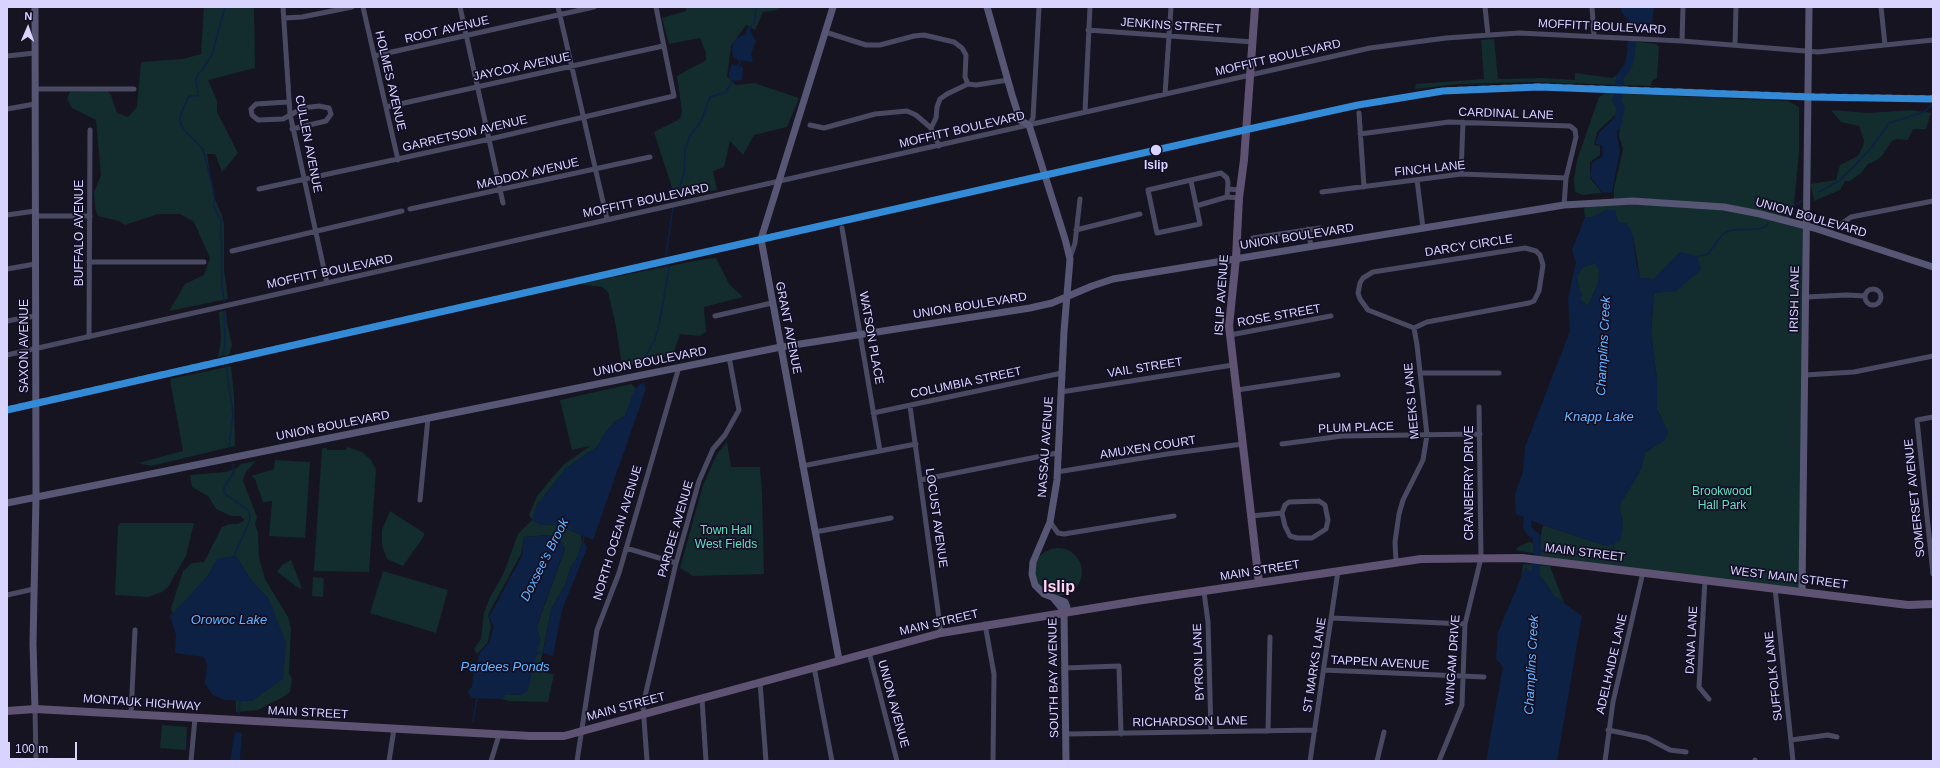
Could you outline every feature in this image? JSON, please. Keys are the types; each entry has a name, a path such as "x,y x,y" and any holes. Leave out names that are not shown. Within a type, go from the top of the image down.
{"main road":[{"name":"ISLIP AVENUE","path":"1255,7 1239,194 1230,335 1259,583"},
{"name":"MAIN STREET","path":"248,721 499,735 561,736 644,715 941,633 985,624 1064,612 1421,559 1522,558 1643,572"},
{"name":"WEST MAIN STREET","path":"1643,572 1908,605 1933,604"},
{"path":"7,711 35,709"},
{"name":"MONTAUK HIGHWAY","path":"35,709 248,721"}],"street":[{"name":"SAXON AVENUE","path":"35,7 35,709"},
{"name":"CULLEN AVENUE","path":"284,7 288,102 292,129 327,283"},
{"path":"284,18 302,18 352,7"},
{"name":"HOLMES AVENUE","path":"363,7 398,160"},
{"path":"460,7 503,203"},
{"path":"558,7 607,219"},
{"name":"ROOT AVENUE","path":"374,56 594,7"},
{"path":"656,7 663,46"},
{"name":"GRANT AVENUE","path":"832,7 779,182 761,236 772,303 839,660"},
{"path":"987,7 1020,120 1029,126 1033,118 1039,7"},
{"path":"1085,112 1090,7"},
{"path":"1165,94 1170,7"},
{"path":"1486,7 1488,35"},
{"path":"1592,7 1594,36"},
{"path":"1682,41 1683,7"},
{"path":"1736,7 1736,45"},
{"name":"IRISH LANE","path":"1802,591 1810,7"},
{"path":"1881,7 1885,45"},
{"name":"JENKINS STREET","path":"1088,30 1252,42"},
{"path":"825,32 866,45 880,44 924,35 954,42 962,48 966,55 965,77 968,84"},
{"name":"MOFFITT BOULEVARD","path":"7,355 1370,48 1446,38 1519,33 1682,41 1809,51 1933,40"},
{"name":"JAYCOX AVENUE","path":"386,107 663,46"},
{"name":"GARRETSON AVENUE","path":"259,189 304,181 398,160 674,96 663,46"},
{"path":"7,56 35,53"},
{"path":"931,128 936,118 936,107 940,99 968,84 976,85 1008,80"},
{"path":"35,89 134,89"},
{"path":"288,102 256,104 251,109 252,116 258,120 283,119 290,114 311,106 325,106 330,110 330,118 326,121 292,129"},
{"path":"7,109 35,104"},
{"path":"810,125 824,128 875,114 907,111 916,115 931,128 939,146"},
{"path":"1359,113 1364,187"},
{"name":"CARDINAL LANE","path":"1360,134 1449,122 1570,126 1575,130 1576,137 1566,178 1564,205"},
{"path":"1461,174 1463,122"},
{"name":"NASSAU AVENUE","path":"1029,126 1070,259"},
{"name":"BUFFALO AVENUE","path":"89,337 90,130"},
{"name":"MADDOX AVENUE","path":"410,209 650,157"},
{"path":"1191,181 1200,224 1157,233 1148,190 1221,173 1227,178 1227,197"},
{"name":"FINCH LANE","path":"1322,192 1461,174 1566,178"},
{"path":"1417,180 1423,228"},
{"path":"1228,189 1239,194"},
{"path":"1196,206 1239,194"},
{"name":"NASSAU AVENUE","path":"1054,599 1039,590 1035,585 1032,574 1034,562 1050,522 1057,472 1070,259 1075,238 1080,199"},
{"name":"UNION BOULEVARD","path":"7,503 781,347 1030,308 1052,303 1113,279 1564,205 1633,201 1724,207 1760,214 1807,226 1933,267"},
{"path":"1841,224 1851,217 1933,201"},
{"path":"232,251 402,212"},
{"path":"7,215 35,213 90,216"},
{"path":"1076,230 1140,214"},
{"name":"WATSON PLACE","path":"842,228 880,451"},
{"path":"1253,238 1320,228"},
{"path":"1308,229 1310,246"},
{"path":"1065,239 1075,238"},
{"name":"DARCY CIRCLE","path":"1525,248 1536,251 1540,255 1543,265 1542,278 1539,291 1534,301 1427,322 1414,328 1368,310 1364,306 1358,293 1360,283 1363,278 1373,272 1525,248"},
{"path":"89,262 204,262"},
{"path":"7,268 35,264"},
{"path":"1806,298 1846,294 1865,296"},
{"path":"715,316 772,303"},
{"path":"7,322 35,316"},
{"name":"ROSE STREET","path":"1230,335 1331,316"},
{"name":"MEEKS LANE","path":"1396,562 1395,542 1399,514 1406,495 1423,460 1427,435 1414,328"},
{"path":"1805,375 1854,372 1933,356"},
{"name":"PARDEE AVENUE","path":"647,761 643,705 676,563 699,481 712,449 725,434 739,410 729,357"},
{"name":"VAIL STREET","path":"1061,392 1233,365"},
{"name":"NORTH OCEAN AVENUE","path":"577,761 597,630 619,574 679,367"},
{"name":"COLUMBIA STREET","path":"873,413 1062,373"},
{"path":"1420,373 1499,373"},
{"path":"1237,390 1338,375"},
{"name":"LOCUST AVENUE","path":"910,406 941,633"},
{"name":"CRANBERRY DRIVE","path":"1479,408 1480,558"},
{"name":"SOMERSET AVENUE","path":"1933,417 1917,420 1933,574"},
{"path":"420,500 428,418"},
{"name":"PLUM PLACE","path":"1282,444 1342,436 1480,434"},
{"path":"802,466 916,444"},
{"name":"AMUXEN COURT","path":"1057,472 1167,454 1243,444"},
{"path":"920,480 1057,453"},
{"path":"1319,501 1325,505 1327,525 1324,532 1315,537 1293,538 1287,533 1282,513 1285,505 1289,502 1319,501"},
{"path":"1251,516 1282,513"},
{"path":"1050,522 1058,533 1064,534 1174,516"},
{"path":"815,532 891,518"},
{"path":"626,548 676,563"},
{"name":"WINGAM DRIVE","path":"1439,761 1462,705 1465,624 1480,558"},
{"name":"ST MARKS LANE","path":"1310,761 1338,571"},
{"name":"ADELHAIDE LANE","path":"1605,761 1608,730 1643,572"},
{"name":"DANA LANE","path":"1705,579 1699,687 1708,699"},
{"name":"SUFFOLK LANE","path":"1775,588 1793,761"},
{"path":"7,595 34,589"},
{"name":"BYRON LANE","path":"1204,592 1208,622 1211,732"},
{"name":"SOUTH BAY AVENUE","path":"1054,599 1064,612 1067,734 1066,761"},
{"path":"1332,618 1465,624"},
{"path":"985,624 994,674 992,761"},
{"path":"131,714 135,630"},
{"path":"1268,731 1270,637"},
{"name":"UNION AVENUE","path":"869,652 897,761"},
{"path":"1065,668 1119,666 1121,734"},
{"path":"814,667 832,761"},
{"name":"TAPPEN AVENUE","path":"1324,670 1484,677"},
{"path":"760,682 766,761"},
{"path":"702,699 706,761"},
{"path":"35,709 36,761"},
{"path":"192,761 195,718"},
{"path":"389,761 394,729"},
{"name":"RICHARDSON LANE","path":"1067,734 1315,730"},
{"path":"1608,730 1648,738 1670,750 1686,752"},
{"path":"1377,761 1384,732"},
{"path":"491,761 499,735"},
{"path":"1791,740 1828,735 1837,737"}],"green space":[{"path":"204,7 254,7 255,68 208,80 217,101 217,112 238,153 222,172 215,154 207,154 213,195 222,215 224,225 224,269 228,299 169,311 185,284 204,275 210,258 194,222 180,214 158,214 125,225 119,221 98,216 95,208 94,192 101,175 96,120 72,108 67,99 70,92 107,91 111,95 117,113 128,117 137,107 141,62 183,59 201,54"},
{"path":"686,7 779,7 778,10 763,12 755,30 746,25 731,46 727,77 736,85 754,83 799,98 787,127 754,135 743,155 730,141 724,167 713,171 717,190 675,197 654,132 680,119 682,112 677,76 706,60 706,53 700,38 669,44 662,18 686,11"},
{"path":"1494,39 1498,79 1544,78 1575,80 1575,73 1612,78 1617,75 1625,64 1630,41 1656,44 1659,47 1657,78 1652,81 1651,86 1533,82 1459,84 1415,89 1416,84 1484,79 1481,40"},
{"name":"Brookwood Hall Park","path":"1606,93 1788,101 1799,107 1799,153 1793,214 1785,221 1807,229 1802,588 1540,560 1537,554 1516,550 1518,547 1529,542 1539,544 1543,525 1607,546 1623,525 1619,506 1641,469 1645,452 1665,440 1661,416 1657,410 1657,380 1651,333 1654,293 1677,290 1680,252 1654,279 1640,278 1633,235 1618,222 1614,210 1607,210 1593,217 1585,217 1584,209 1593,202 1614,201 1614,188 1623,149 1619,136 1620,116 1616,114 1597,132 1594,145 1600,146 1600,155 1590,162 1590,178 1602,193 1583,195 1575,192 1574,180 1577,160 1599,97"},
{"path":"1831,110 1869,113 1911,110 1931,113 1926,129 1913,129 1908,140 1896,139 1891,142 1882,156 1868,164 1861,173 1850,181 1845,181 1840,190 1814,201 1811,184 1836,180 1840,165 1858,156 1863,146 1864,140 1859,126 1841,122"},
{"path":"716,258 729,284 743,297 704,307 706,332 699,336 680,334 673,355 622,367 616,326 608,292 602,287 579,284"},
{"path":"1596,263 1599,271 1598,284 1588,306 1580,300 1577,276 1583,267"},
{"path":"226,311 232,345 229,355 218,357 221,339 219,312"},
{"path":"231,366 234,396 235,446 151,466 138,463 183,451 170,379"},
{"path":"631,384 636,388 625,416 616,421 605,433 597,447 566,468 537,505 532,520 529,515 537,496 563,465 590,446 572,450 560,400"},
{"name":"Town Hall West Fields","path":"727,442 731,467 760,467 764,574 693,576 680,568 703,485 717,454"},
{"path":"347,447 362,452 371,460 376,469 369,572 314,571 322,448 327,448 327,450 346,450"},
{"path":"275,460 310,462 305,538 269,536 272,501 263,502 255,479 251,476 274,469"},
{"path":"256,461 245,473 243,481 257,517 255,524 258,532 259,558 265,579 288,617 291,628 289,673 292,678 290,692 283,697 258,710 236,712 236,700 252,701 269,599 251,580 236,556 217,559 208,576 173,614 171,608 183,571 192,563 204,562 222,527 230,524 238,524 245,520 240,516 231,516 216,509 208,496 192,487 190,475 226,472 237,468 241,464"},
{"path":"390,511 424,533 424,536 403,566 387,559 382,546 382,530"},
{"path":"532,520 542,525 556,524 581,535 582,543 576,560 571,566 566,583 551,610 540,666 546,673 554,674 548,702 509,701 502,699 505,694 521,695 540,641 537,626 565,549 549,535 524,537 521,554 488,615 491,626 488,642 477,654 474,649 481,639 484,612 490,597 503,575 518,534"},
{"path":"120,523 194,523 186,556 168,587 162,592 148,597 115,595 118,526"},
{"path":"1058,548 1067,550 1075,555 1080,563 1082,572 1080,581 1075,589 1067,594 1058,596 1049,594 1041,589 1036,581 1034,572 1036,563 1041,555 1049,550"},
{"path":"291,560 302,588 300,589 277,572 282,565"},
{"path":"1523,564 1550,566 1564,603 1554,596 1542,578 1525,568 1521,578"},
{"path":"383,571 448,590 436,633 370,613"},
{"path":"313,577 324,578 323,597 312,596"},
{"path":"162,725 187,727 186,750 160,748"}],"water":[{"path":"1654,7 1652,23 1637,24 1635,30 1633,30 1628,20 1622,13 1621,8"},
{"path":"754,23 750,31 756,41 751,54 753,62 738,60 733,57 732,47 736,39 746,34 747,28"},
{"path":"732,64 743,67 742,80 732,81 729,79 729,72"},
{"path":"1618,114 1617,137 1620,150 1612,192 1603,193 1590,176 1592,163 1603,156 1602,145 1595,144 1599,133"},
{"name":"Knapp Lake","path":"1607,210 1615,210 1618,222 1627,223 1633,235 1636,263 1640,278 1654,279 1680,252 1697,256 1701,270 1676,291 1654,293 1651,333 1657,380 1657,410 1668,431 1665,440 1645,452 1641,469 1619,506 1623,525 1620,541 1607,546 1543,525 1516,514 1515,494 1523,472 1525,447 1570,331 1568,299 1576,262 1572,250 1585,217 1593,217","holes":["1595,263 1599,271 1598,284 1588,306 1580,300 1582,293 1579,290 1577,276 1583,267"]},
{"path":"644,383 646,389 593,540 556,524 542,525 532,520 537,505 566,468 597,447 605,433 616,421 625,416 634,391 640,384"},
{"name":"Pardees Ponds","path":"555,535 560,539 565,548 537,625 540,641 528,690 521,695 505,694 502,699 472,698 467,692 472,687 474,669 481,651 489,643 494,626 489,617 522,556 524,537"},
{"name":"Pardees Ponds","path":"582,543 585,543 587,548 562,610 553,656 543,653 551,609 566,583 571,566 576,560"},
{"name":"Orowoc Lake","path":"236,556 251,580 269,599 286,643 283,679 252,701 224,700 213,695 205,684 207,665 204,657 175,653 176,635 170,616 208,576 217,559"},
{"path":"1525,568 1542,578 1554,596 1582,616 1557,761 1486,761 1503,667 1496,659 1498,632"},
{"path":"235,732 242,733 240,761 230,761"}],"waterway":[{"path":"224,301 222,285 221,220 214,207 214,193 203,149 185,131 181,124 180,116 189,96 198,96 196,78 212,55 225,7"},
{"name":"Doxsee's Brook","path":"754,23 756,7"},
{"name":"Champlins Creek","path":"1617,125 1621,108 1616,100 1619,96 1620,77 1630,61 1632,42"},
{"name":"Doxsee's Brook","path":"738,67 741,59"},
{"name":"Doxsee's Brook","path":"673,200 678,192 684,173 685,149 690,136 701,121 710,97 726,92 733,80"},
{"path":"1819,192 1839,181 1872,147 1889,123 1924,112 1933,104"},
{"path":"1784,211 1802,201"},
{"name":"Doxsee's Brook","path":"666,255 673,208"},
{"path":"1696,257 1708,254 1726,232 1733,230 1759,229 1765,227 1768,223"},
{"name":"Doxsee's Brook","path":"643,366 643,361 655,339 659,325 669,268 668,263"},
{"path":"223,356 225,343 224,312"},
{"path":"226,365 233,414 229,448"},
{"path":"233,464 234,472 224,487 224,493 249,511 250,520 233,558"},
{"name":"Champlins Creek","path":"1532,510 1528,516 1527,527 1531,533 1537,537 1537,552"},
{"name":"Doxsee's Brook","path":"555,536 560,525"},
{"path":"583,543 584,535"},
{"path":"1537,550 1603,556 1613,550 1614,544 1612,543"},
{"name":"Champlins Creek","path":"1535,586 1536,566"},
{"path":"536,653 544,652"},
{"name":"Doxsee's Brook","path":"473,722 477,698"},
{"path":"239,714 240,700"}],"railway":[{"path":"7,407 1239,129 1443,88 1539,84 1809,94 1933,96"}],"transit line":[{"path":"7,410 1249,129 1358,105 1443,91 1539,87 1809,97 1933,99"}],"place":[{"name":"Islip","path":"1156,150"}],"district":[{"name":"Islip","path":"1059,588"}]}
